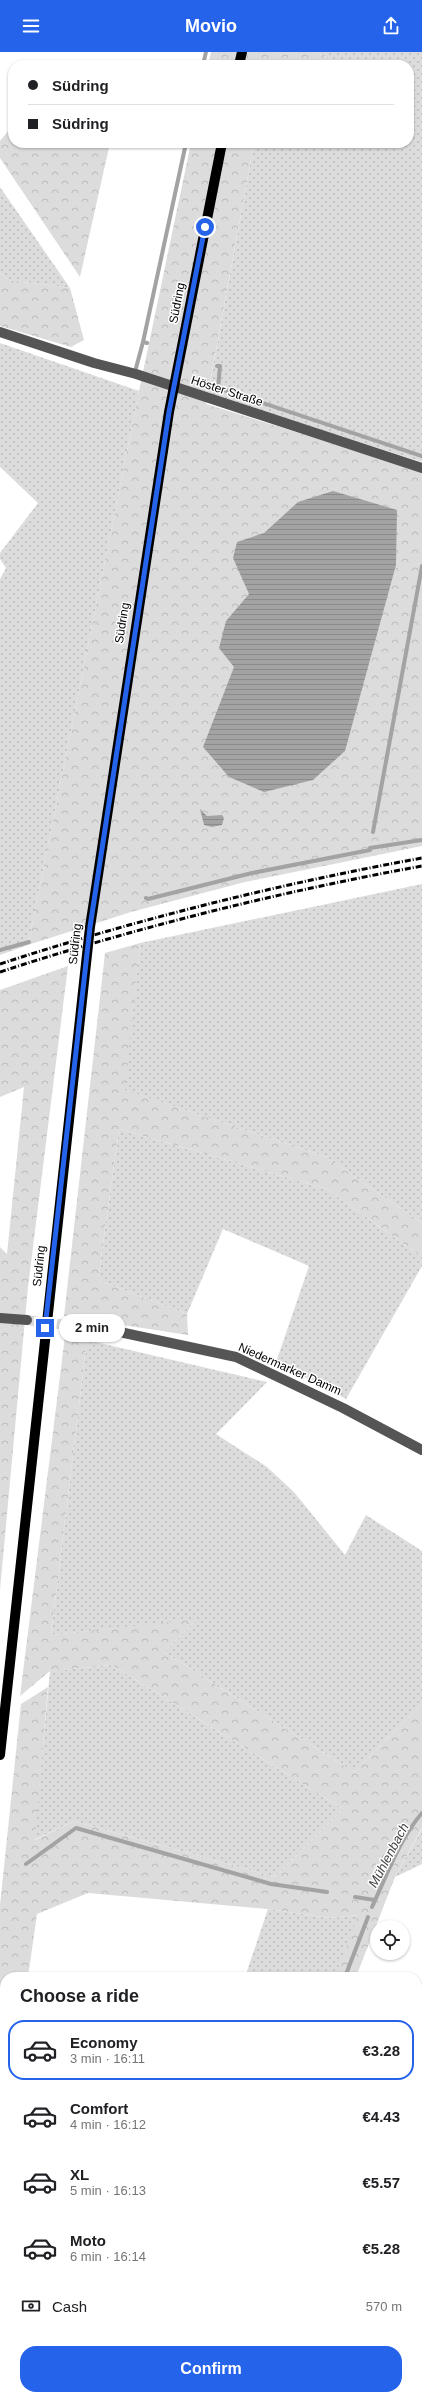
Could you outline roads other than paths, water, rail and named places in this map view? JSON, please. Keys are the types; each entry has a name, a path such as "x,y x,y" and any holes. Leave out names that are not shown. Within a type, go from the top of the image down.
{"main road":[{"name":"Südring","path":"0,1755 90,927 169,412 221,148"}],"street":[{"name":"Höster Straße","path":"0,332 94,363 136,374 422,468"},
{"path":"0,1318 27,1320"},
{"name":"Niedermarker Damm","path":"67,1325 114,1331 236,1357 343,1408 422,1450"}],"waterway":[{"path":"204,60 206,52"},
{"path":"147,343 143,342 185,148"},
{"path":"136,368 143,342"},
{"path":"217,366 220,366 218,388 422,456"},
{"path":"373,832 422,566"},
{"path":"370,848 422,840"},
{"path":"146,898 148,899 252,873 370,850"},
{"path":"0,950 29,942"},
{"name":"Mühlenbach","path":"372,1907 400,1846 422,1813"},
{"path":"26,1864 76,1828 271,1884 327,1892"},
{"path":"355,1897 375,1900"},
{"name":"Mühlenbach","path":"347,1972 368,1917"}],"tunnel":[{"path":"27,1320 67,1325"}],"railway":[{"path":"0,964 104,932 209,904 315,879 422,858"},
{"path":"0,972 104,940 209,912 315,887 422,866"}]}
